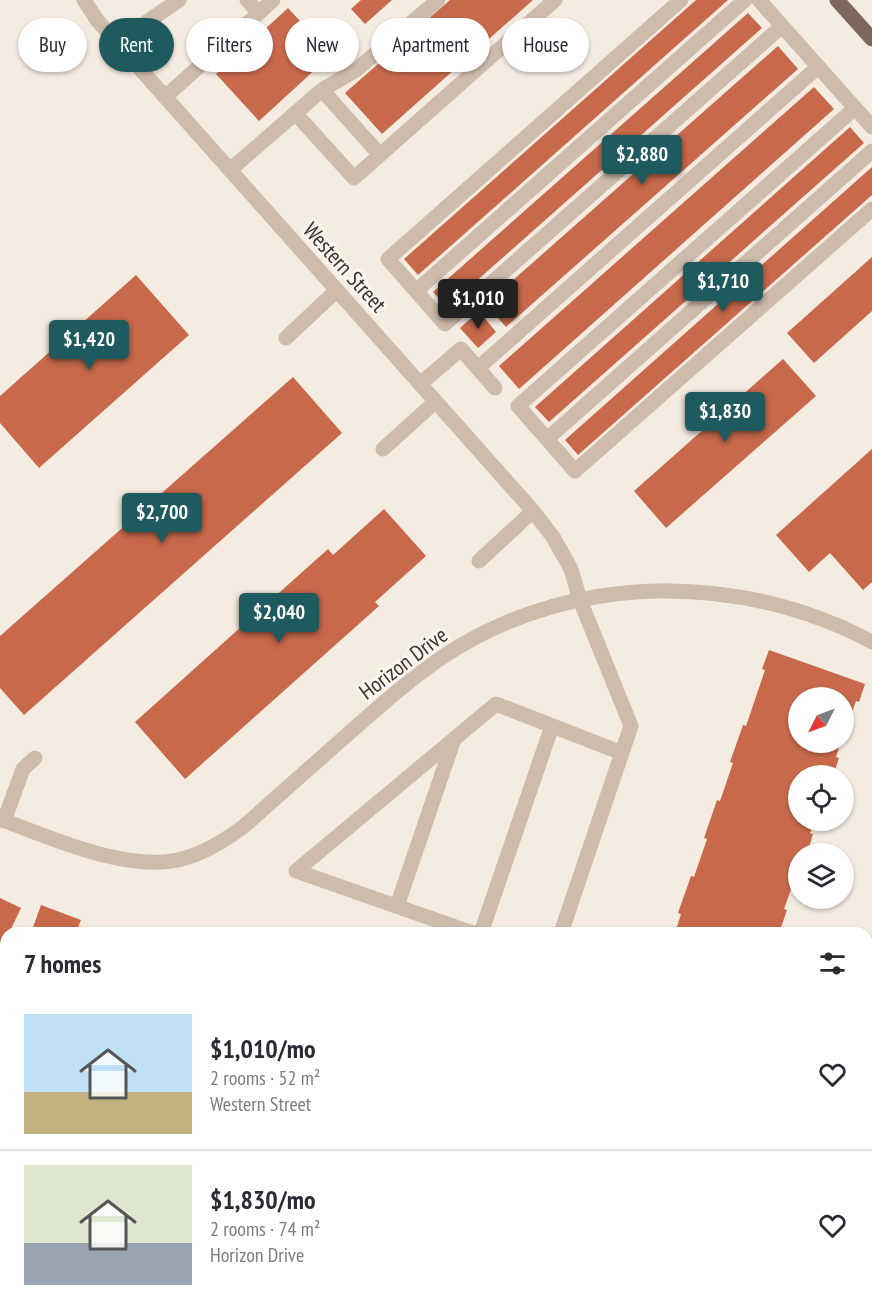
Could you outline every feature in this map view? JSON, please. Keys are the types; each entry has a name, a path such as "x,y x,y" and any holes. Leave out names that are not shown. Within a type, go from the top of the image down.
{"main road":[{"path":"837,0 872,39"}],"street":[{"name":"Western Street","path":"84,0 99,22"},
{"path":"153,18 179,0"},
{"path":"247,0 259,13"},
{"path":"165,97 273,0"},
{"path":"230,170 322,90 356,70 438,0"},
{"path":"295,113 354,178 555,0"},
{"path":"681,0 388,259 446,324 782,26"},
{"path":"416,291 746,0"},
{"path":"759,0 872,126"},
{"path":"478,368 818,66"},
{"name":"Western Street","path":"143,72 533,511 553,537 571,569 580,600 631,726 563,927"},
{"path":"322,90 380,156"},
{"path":"855,108 518,406 575,471 872,209"},
{"path":"547,439 872,151"},
{"path":"286,338 337,290"},
{"path":"420,384 461,349 495,388"},
{"path":"383,449 435,402"},
{"path":"479,561 533,511"},
{"name":"Horizon Drive","path":"2,820 99,854 132,861 180,860 202,852 223,842 243,827 413,678 448,653 491,630 537,612 580,600 653,591 732,595 765,601 813,615 872,642"},
{"path":"456,927 296,871 495,704 622,753"},
{"path":"483,927 552,726"},
{"path":"397,906 454,739"},
{"path":"2,820 23,770 35,758"}],"building":[{"path":"361,0 392,0 365,24 351,9"},
{"path":"450,0 533,0 513,18 502,18 502,27 490,38 490,18 429,18"},
{"path":"696,0 728,0 418,275 404,259"},
{"path":"288,8 297,18 285,18 285,72 312,72 259,121 216,74 218,72 273,72 273,22"},
{"path":"748,13 762,28 447,307 433,292"},
{"path":"778,46 798,69 506,327 486,304"},
{"path":"371,70 371,72 452,72 382,134 345,93"},
{"path":"814,87 834,109 519,389 499,366"},
{"path":"850,127 864,143 549,422 535,407"},
{"path":"872,167 872,195 578,455 565,440"},
{"path":"872,257 872,311 814,363 787,333"},
{"path":"136,275 189,335 39,468 0,423 0,396"},
{"path":"479,311 496,332 478,348 460,328"},
{"path":"783,359 816,396 666,528 634,491"},
{"path":"293,377 342,433 24,715 0,688 0,636"},
{"path":"872,449 872,582 863,590 830,553 809,572 776,535"},
{"path":"384,509 426,556 375,602 379,606 185,779 135,722 328,549 333,555"},
{"path":"769,650 865,684 859,702 856,701 854,707 854,687 788,687 788,753 837,753 836,757 839,758 837,765 788,765 788,831 811,831 810,833 813,834 810,843 788,843 788,898 784,909 787,910 781,927 677,927 681,914 678,913 691,876 694,877 717,800 720,801 733,763 730,762 743,725 746,726 765,670 762,669"},
{"path":"0,898 21,908 12,927 0,927"},
{"path":"41,905 81,920 78,927 33,927"}]}
